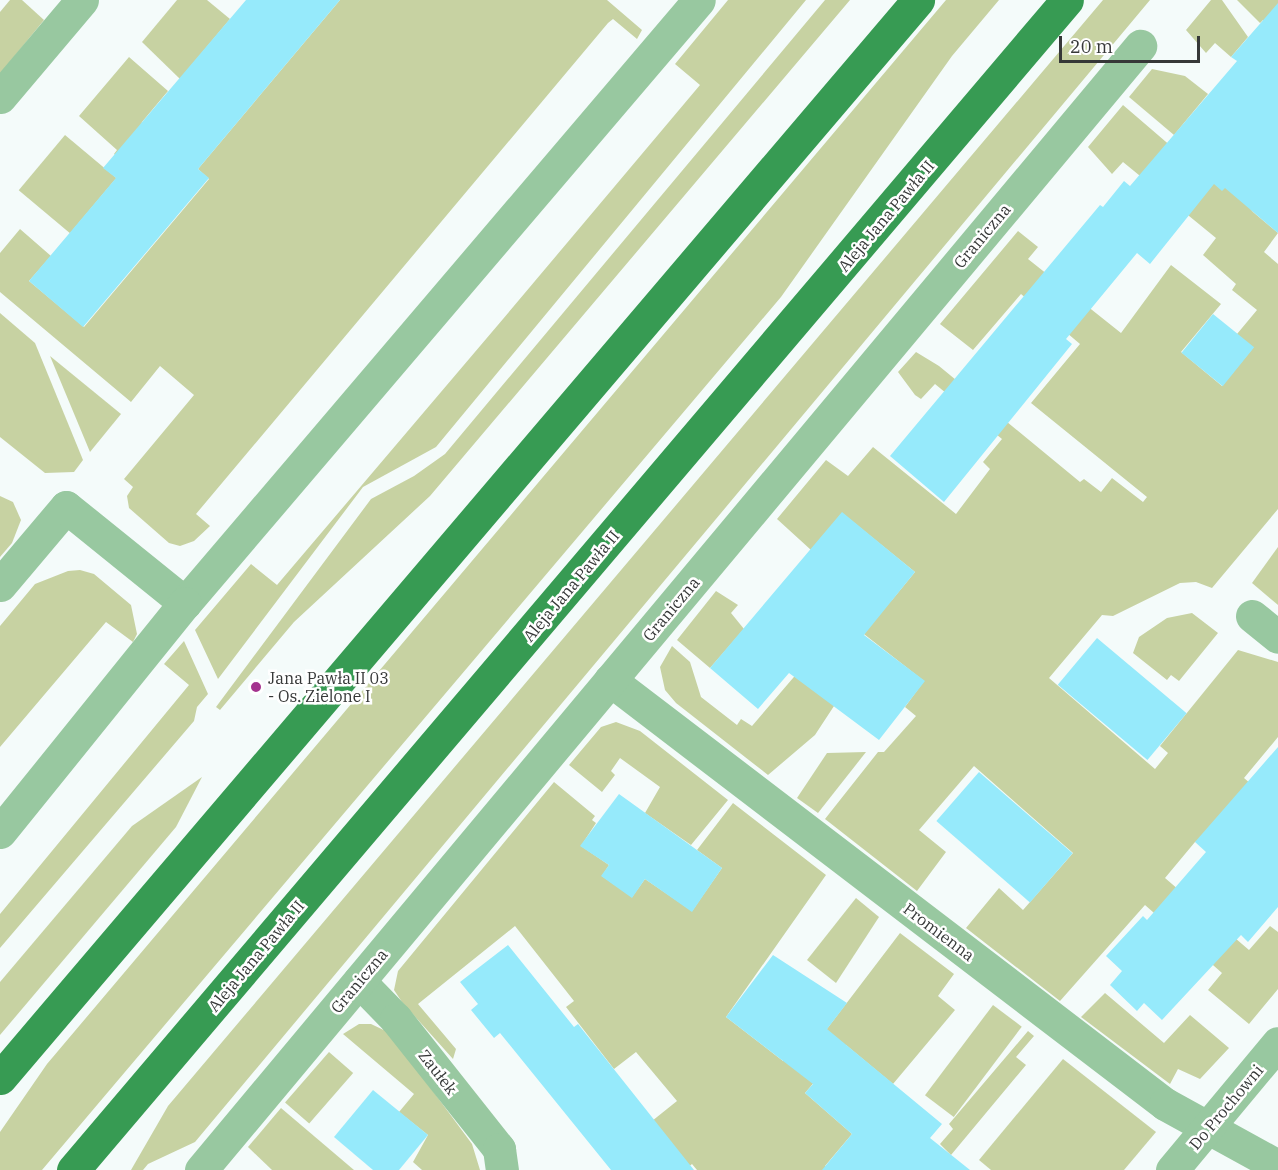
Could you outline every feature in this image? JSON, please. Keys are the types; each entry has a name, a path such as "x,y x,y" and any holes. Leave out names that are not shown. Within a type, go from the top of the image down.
{"main road":[{"path":"0,1078 918,0"},
{"name":"Aleja Jana Pawła II","path":"73,1170 1067,0"}],"street":[{"path":"0,97 82,0"},
{"path":"0,832 185,603 699,0"},
{"name":"Graniczna","path":"201,1170 1140,46"},
{"path":"0,585 66,507 185,603"},
{"path":"1252,616 1278,637"},
{"name":"Promienna","path":"610,680 1166,1104 1208,1131 1278,1166"},
{"name":"Zaułek","path":"359,981 396,1019 499,1149 502,1170"},
{"name":"Do Prochowni","path":"1172,1170 1208,1131 1278,1043"}],"green space":[{"path":"10,0 22,0 44,20 0,74 0,12"},
{"path":"177,0 207,0 230,19 180,79 142,42"},
{"path":"340,0 607,0 642,30 637,39 613,19 608,23 196,514 210,526 194,541 180,546 169,543 129,508 127,496 133,487 124,479 194,395 160,366 131,402 0,292 0,253 20,229 51,256 29,281 84,327 209,179 198,169"},
{"path":"728,0 806,0 436,447 363,487 218,679 195,630 251,564 277,585 503,319 700,85 675,64"},
{"path":"825,0 850,0 430,496 294,622 220,710 216,707 371,499 414,476 445,454"},
{"path":"946,0 999,0 952,56 781,297 42,1170 0,1170 0,1132 47,1064"},
{"path":"1103,0 1150,0 195,1142 148,1164 143,1170 131,1170 168,1106"},
{"path":"1211,0 1222,0 1248,37 1231,57 1215,43 1206,53 1186,30"},
{"path":"1237,0 1278,0 1278,33 1263,20 1260,23"},
{"path":"129,57 168,91 142,122 127,166 114,154 117,150 79,116"},
{"path":"1152,69 1185,76 1208,94 1174,135 1129,97"},
{"path":"1123,105 1222,190 1229,182 1253,212 1278,233 1264,252 1278,264 1278,509 1212,588 1196,582 1180,583 1113,616 1102,615 1049,678 1155,769 1168,753 1160,746 1238,650 1278,662 1278,737 1244,778 1278,807 1195,842 1165,878 1249,950 1270,926 1278,932 1278,989 1249,1024 1208,990 1222,973 1145,905 1060,1001 966,928 999,888 1023,910 1073,853 974,766 919,830 946,852 917,891 825,819 878,752 884,752 916,716 905,707 924,681 846,620 892,600 915,572 842,513 811,550 777,519 826,460 848,476 873,447 956,514 990,469 983,462 1002,439 935,384 921,399 915,395 898,372 916,352 939,366 1080,482 1084,479 1101,492 1112,478 1143,502 1147,497 1031,403 1080,344 1021,294 973,350 940,324 1018,231 1038,247 1028,259 1121,333 1171,265 1221,304 1181,352 1222,386 1253,348 1237,334 1257,310 1232,290 1236,284 1203,255 1216,238 1123,162 1112,174 1088,147"},
{"path":"65,135 116,178 70,233 19,190"},
{"path":"0,313 35,343 83,460 74,472 45,473 0,437"},
{"path":"50,356 121,414 90,452"},
{"path":"0,496 13,502 21,520 12,543 0,557"},
{"path":"1278,547 1278,605 1252,583"},
{"path":"80,570 94,574 131,605 137,634 133,642 106,622 0,747 0,626 35,584 68,571"},
{"path":"716,591 738,605 731,613 744,629 710,668 677,640"},
{"path":"1192,613 1218,633 1179,681 1171,675 1167,680 1133,653 1139,637 1167,618"},
{"path":"184,641 208,694 197,707 194,721 0,948 0,914 189,685 164,664"},
{"path":"672,646 690,662 701,697 737,725 741,719 752,726 805,664 834,706 815,735 768,775 676,703 665,690 660,667"},
{"path":"616,722 640,731 728,800 691,845 645,813 660,787 620,758 611,771 615,775 602,792 569,765 601,727"},
{"path":"866,752 818,813 797,798 827,753"},
{"path":"202,777 176,827 0,1035 0,982 132,826"},
{"path":"554,782 595,816 592,820 596,823 581,846 609,865 602,876 632,897 645,879 692,911 722,868 697,850 733,803 826,875 726,1017 783,1061 820,1038 900,933 954,974 938,996 955,1010 893,1084 846,1045 805,1093 852,1134 825,1166 829,1170 697,1170 692,1164 687,1168 637,1133 677,1101 636,1052 614,1069 566,1007 574,1001 515,926 418,1004 456,1049 453,1059 402,1002 394,990 398,971"},
{"path":"856,898 879,917 836,983 807,960"},
{"path":"1105,993 1164,1043 1190,1015 1229,1048 1200,1079 1178,1069 1170,1084 1081,1017"},
{"path":"993,1005 1022,1027 954,1117 925,1095"},
{"path":"359,1024 371,1024 390,1033 472,1144 480,1170 422,1170 413,1162 428,1135 399,1112 414,1094 343,1034"},
{"path":"1028,1031 1034,1036 1016,1057 1026,1065 951,1155 940,1144 953,1129 949,1124"},
{"path":"329,1052 353,1073 309,1124 285,1103"},
{"path":"1063,1059 1156,1132 1124,1170 991,1170 979,1160"},
{"path":"281,1108 354,1170 272,1170 248,1147"}],"building":[{"path":"246,0 340,0 198,169 209,178 83,327 29,281 116,178 103,168"},
{"path":"1278,3 1278,233 1225,188 1222,191 1214,184 1150,264 1137,253 1066,339 1072,344 944,502 890,456 1100,205 1103,207 1124,181 1130,186 1237,61 1231,57"},
{"path":"1213,314 1254,347 1223,386 1182,353"},
{"path":"842,512 915,572 864,635 925,681 879,740 789,673 758,709 710,668"},
{"path":"1097,638 1187,713 1147,760 1058,685"},
{"path":"1278,747 1278,907 1248,942 1241,935 1162,1020 1144,1003 1137,1011 1110,985 1122,971 1106,956 1143,916 1147,920 1206,852 1195,842"},
{"path":"979,772 1073,853 1030,902 936,821"},
{"path":"619,794 722,868 692,912 645,879 632,898 601,876 609,865 580,846"},
{"path":"508,945 574,1027 578,1024 694,1170 611,1170 500,1033 494,1038 471,1010 478,1004 460,982"},
{"path":"773,955 847,1003 827,1029 942,1124 930,1138 970,1170 822,1170 852,1134 805,1093 813,1084 726,1017"},
{"path":"373,1090 428,1135 399,1170 373,1170 334,1137"}],"place":[{"name":"Jana Pawła II 03 - Os. Zielone I","path":"256,687"}]}
